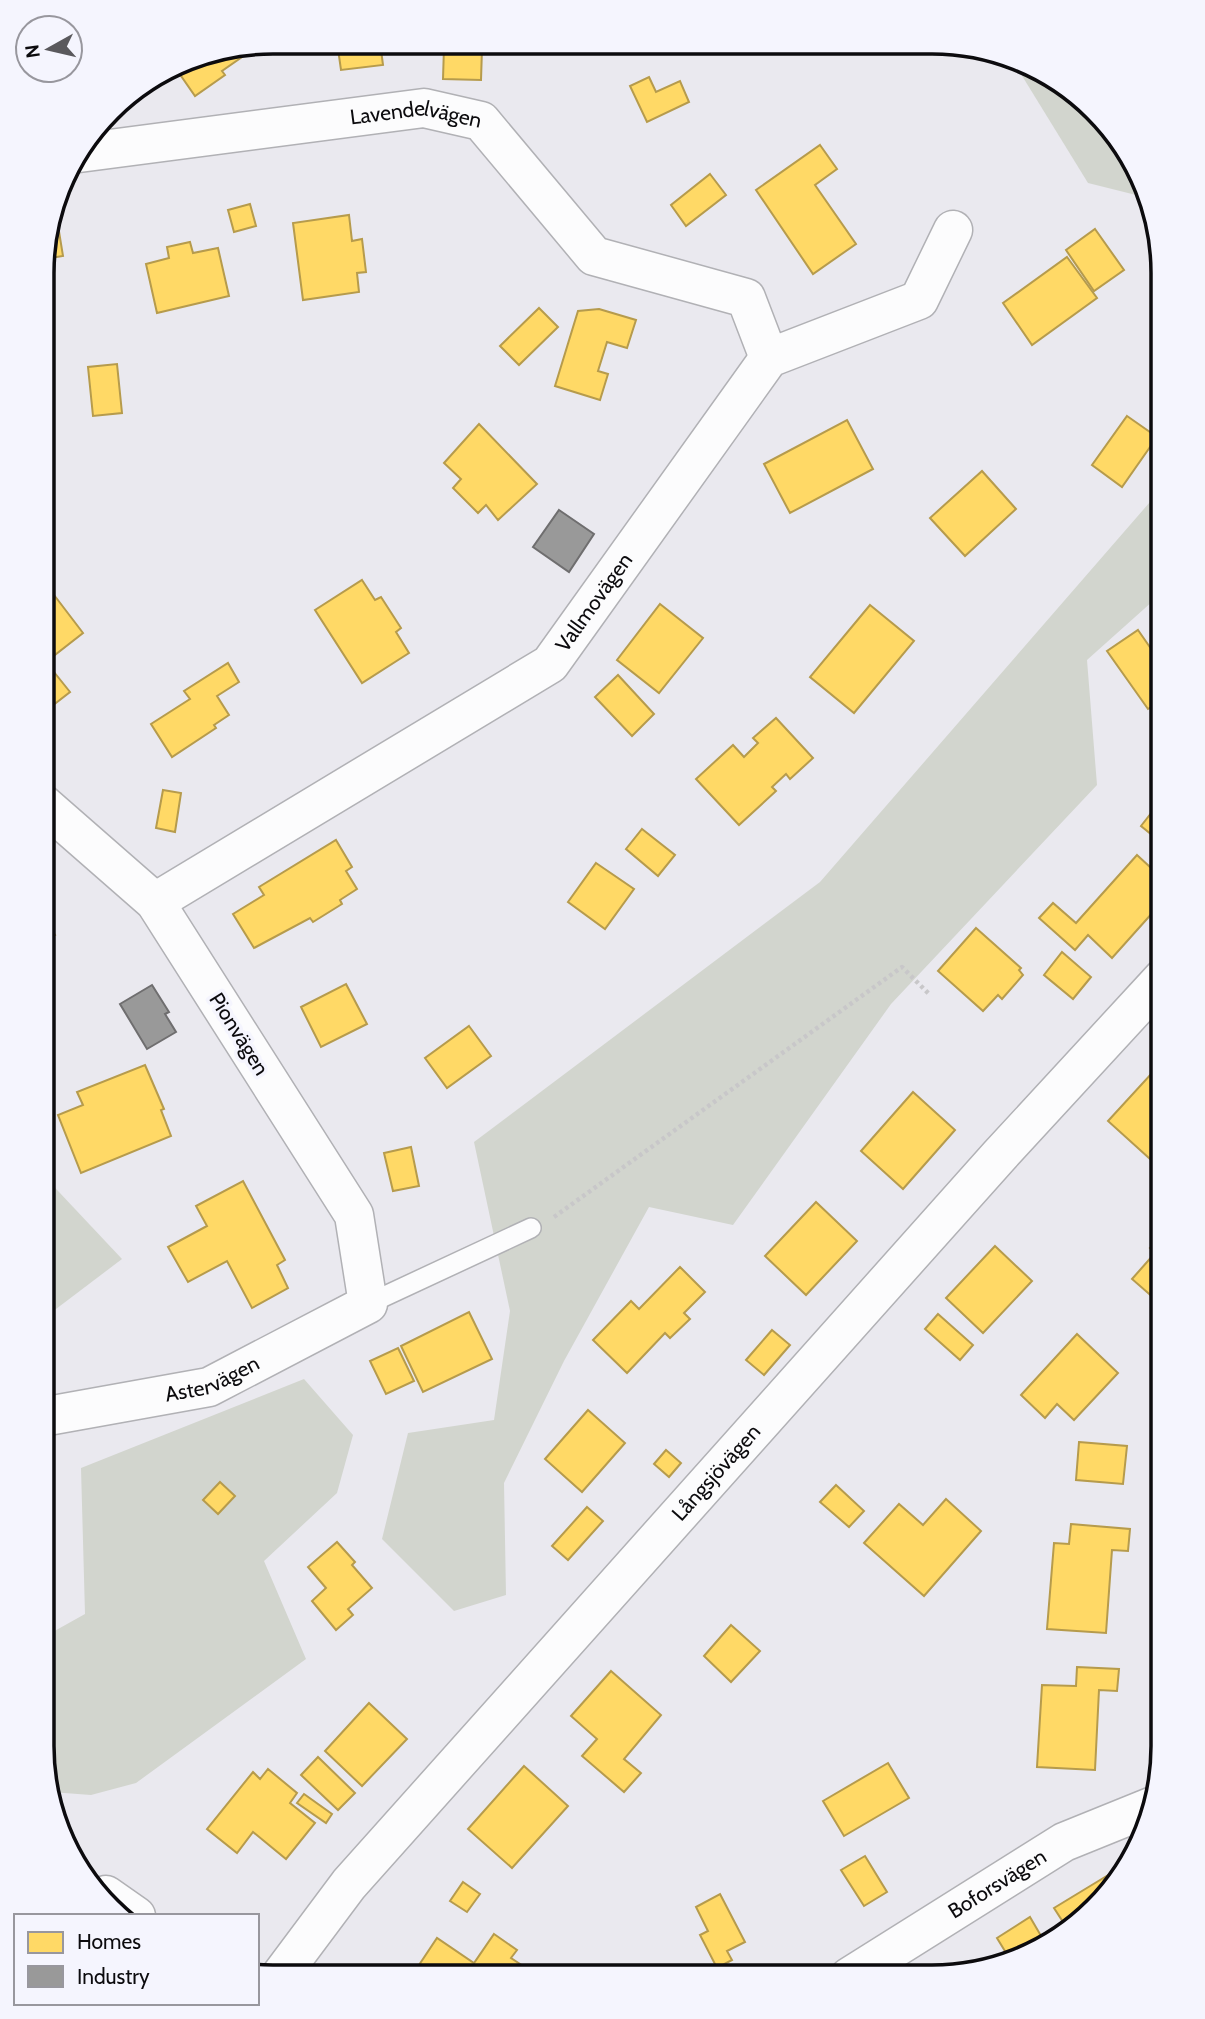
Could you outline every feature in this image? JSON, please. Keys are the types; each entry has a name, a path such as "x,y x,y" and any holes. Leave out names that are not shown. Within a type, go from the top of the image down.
{"street":[{"name":"Lavendelvägen","path":"91,151 424,108 481,121 594,256 746,298 769,358"},
{"path":"769,358 919,300 953,230"},
{"name":"Vallmovägen","path":"155,902 550,664 769,358"},
{"name":"Pionvägen","path":"54,814 155,902 354,1215 368,1304"},
{"name":"Långsjövägen","path":"289,1965 359,1874 989,1166 1151,991"},
{"name":"Astervägen","path":"54,1415 209,1387 368,1304"},
{"name":"Boforsvägen","path":"868,1965 1064,1842 1140,1811"}],"lane":[{"path":"368,1304 531,1228"}],"path":[{"path":"531,1228 548,1221 902,967 929,994"}],"shaded area":[{"path":"1021,74 1041,84 1087,118 1121,164 1136,195 1088,183"},
{"path":"1151,501 1151,603 1087,660 1097,785 891,1004 733,1225 649,1207 564,1361 504,1483 506,1595 454,1611 382,1539 408,1433 494,1420 510,1311 474,1142 820,882"},
{"path":"54,1187 122,1259 54,1309"},
{"path":"304,1379 353,1435 337,1493 264,1561 306,1659 136,1783 91,1795 59,1793 54,1745 54,1631 85,1614 81,1468"}],"building: Homes":[{"path":"339,54 382,54 383,65 341,70"},
{"path":"444,54 482,54 481,80 443,79"},
{"path":"242,56 222,71 225,75 195,96 181,75 203,66"},
{"path":"649,77 656,92 680,81 689,102 647,122 630,86"},
{"path":"820,145 837,169 815,185 856,244 813,274 756,190"},
{"path":"710,174 726,195 686,226 671,205"},
{"path":"250,204 256,226 234,232 228,210"},
{"path":"349,215 352,241 362,239 366,272 357,273 359,292 303,300 293,223"},
{"path":"59,229 63,256 55,257"},
{"path":"1095,229 1124,270 1094,291 1066,250"},
{"path":"190,242 193,253 218,248 229,296 157,313 146,264 169,258 167,247"},
{"path":"1067,257 1097,298 1032,345 1003,303"},
{"path":"539,308 558,327 519,365 500,346"},
{"path":"599,309 636,320 627,348 607,342 598,371 608,374 600,400 555,386 578,311"},
{"path":"117,364 122,413 93,416 88,367"},
{"path":"1127,416 1151,433 1151,446 1122,487 1092,465"},
{"path":"847,420 873,469 790,513 764,464"},
{"path":"479,424 537,484 498,520 486,505 478,513 453,488 461,479 444,463"},
{"path":"982,471 1016,509 965,556 930,518"},
{"path":"362,580 375,600 381,597 401,628 396,632 409,653 362,683 315,610"},
{"path":"54,595 83,633 54,656"},
{"path":"660,604 703,638 659,693 617,660"},
{"path":"870,605 914,641 854,713 810,677"},
{"path":"1138,630 1151,648 1151,707 1148,709 1107,651"},
{"path":"228,663 239,682 217,696 229,715 214,725 216,728 172,757 151,724 190,699 184,691"},
{"path":"54,672 70,692 54,704"},
{"path":"618,675 654,714 632,736 595,697"},
{"path":"776,718 813,758 790,779 786,774 772,787 776,791 739,825 696,779 733,745 744,757 758,743 753,738"},
{"path":"163,790 181,793 175,832 156,828"},
{"path":"1151,814 1151,834 1141,826"},
{"path":"642,829 675,855 658,876 626,849"},
{"path":"336,840 352,867 346,871 357,889 340,900 342,904 313,922 310,918 254,948 233,914 264,895 259,887"},
{"path":"1137,855 1151,868 1151,915 1112,958 1088,935 1075,950 1039,918 1053,903 1076,923"},
{"path":"596,863 634,889 605,929 568,902"},
{"path":"976,928 1021,968 1019,970 1023,975 1002,999 998,995 983,1011 938,971"},
{"path":"1062,952 1091,977 1073,999 1044,975"},
{"path":"346,984 367,1024 321,1047 301,1007"},
{"path":"469,1026 491,1056 447,1088 425,1058"},
{"path":"145,1065 164,1109 161,1110 171,1136 81,1173 58,1115 83,1105 77,1092"},
{"path":"1150,1075 1150,1159 1108,1121"},
{"path":"913,1092 955,1130 903,1189 861,1151"},
{"path":"411,1147 419,1186 393,1191 384,1153"},
{"path":"243,1181 285,1260 277,1265 288,1288 252,1308 227,1261 188,1282 168,1247 207,1226 196,1206"},
{"path":"816,1202 857,1241 806,1295 765,1256"},
{"path":"995,1246 1032,1281 983,1333 946,1298"},
{"path":"1150,1258 1150,1295 1132,1279"},
{"path":"680,1267 705,1292 684,1313 690,1319 670,1338 665,1333 627,1373 593,1340 631,1301 639,1309"},
{"path":"469,1312 492,1359 423,1392 401,1346"},
{"path":"938,1314 973,1345 960,1360 925,1329"},
{"path":"772,1330 790,1345 764,1375 746,1360"},
{"path":"1077,1334 1118,1373 1074,1420 1057,1404 1045,1418 1021,1395"},
{"path":"398,1348 414,1381 386,1394 370,1361"},
{"path":"588,1410 625,1443 582,1492 545,1459"},
{"path":"1079,1442 1127,1446 1123,1484 1076,1480"},
{"path":"666,1450 681,1463 669,1477 654,1464"},
{"path":"220,1482 235,1496 218,1514 203,1500"},
{"path":"836,1485 864,1511 849,1527 820,1502"},
{"path":"946,1499 981,1531 924,1596 864,1543 899,1504 923,1525"},
{"path":"587,1507 603,1521 568,1560 552,1546"},
{"path":"1071,1524 1130,1529 1128,1551 1112,1550 1106,1633 1047,1629 1054,1543 1069,1544"},
{"path":"337,1542 355,1562 352,1565 372,1588 348,1609 353,1615 336,1630 312,1601 326,1588 308,1567"},
{"path":"731,1625 760,1651 731,1682 704,1656"},
{"path":"1077,1667 1119,1669 1117,1691 1099,1690 1095,1770 1037,1767 1042,1685 1076,1686"},
{"path":"611,1671 661,1715 624,1759 641,1773 624,1792 582,1756 597,1739 571,1716"},
{"path":"369,1703 407,1739 362,1786 325,1751"},
{"path":"318,1757 355,1793 338,1810 301,1775"},
{"path":"888,1763 909,1798 844,1836 823,1801"},
{"path":"524,1766 568,1806 512,1868 468,1829"},
{"path":"268,1769 297,1793 290,1803 315,1823 286,1859 253,1832 237,1853 207,1829 253,1772 260,1779"},
{"path":"304,1794 332,1814 326,1823 297,1803"},
{"path":"865,1856 887,1892 864,1906 841,1870"},
{"path":"1108,1875 1087,1901 1062,1921 1054,1908"},
{"path":"463,1882 480,1894 467,1912 450,1901"},
{"path":"720,1894 745,1942 727,1951 732,1960 715,1965 700,1935 708,1931 696,1907"},
{"path":"1030,1917 1041,1935 1005,1952 997,1938"},
{"path":"494,1934 517,1950 511,1958 522,1965 419,1965 437,1938 474,1963"}],"building: Industry":[{"path":"559,510 594,534 569,572 533,547"},
{"path":"152,985 169,1012 165,1014 176,1032 147,1049 120,1004"}]}
